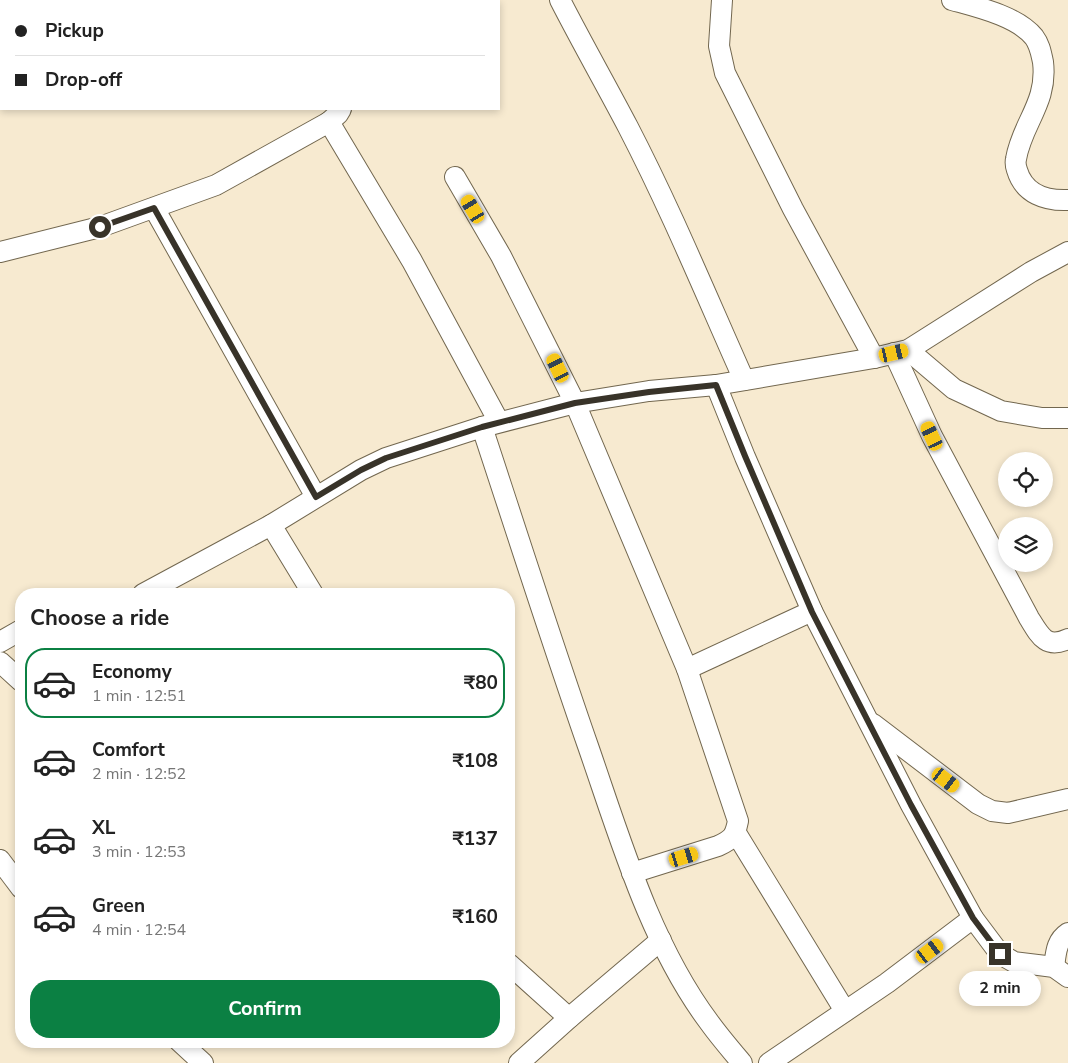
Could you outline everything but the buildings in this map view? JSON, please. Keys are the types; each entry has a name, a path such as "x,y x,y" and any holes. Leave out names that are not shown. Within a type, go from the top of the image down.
{"street":[{"path":"560,0 628,127 669,211 744,380"},
{"path":"722,0 719,46 725,74 793,208 874,358"},
{"path":"952,0 992,12 1018,24 1034,37 1041,51 1044,74 1040,101 1021,142 1015,162 1019,177 1028,190 1046,199 1068,200"},
{"path":"0,252 100,227 216,185 335,115 412,261 490,424 572,700 632,873 661,940 686,987 708,1022 742,1063"},
{"path":"455,178 501,256 575,403 686,669 738,821 736,833 729,841 632,873"},
{"path":"154,208 316,497"},
{"path":"154,588 271,525 361,470 386,458 490,424 575,403 649,392 716,385 874,358 901,351 1031,272 1068,252"},
{"path":"901,351 954,389 1001,411 1042,418 1068,418"},
{"path":"901,351 932,436 1029,618 1039,635 1049,643 1059,643 1068,639"},
{"path":"716,385 812,612 911,805 973,918 1000,954 1014,962 1061,972 1057,946 1060,939 1068,933"},
{"path":"271,525 309,588"},
{"path":"686,669 812,612"},
{"path":"0,642 15,633"},
{"path":"0,662 15,676"},
{"path":"868,720 978,804 992,810 1008,813 1068,799"},
{"path":"736,833 845,1011"},
{"path":"0,860 15,880"},
{"path":"770,1063 887,983 973,918"},
{"path":"519,1063 661,940"},
{"path":"515,969 569,1018"},
{"path":"187,1048 203,1063"}],"route":[{"path":"100,227 154,208 316,497 361,470 386,458 482,427 575,403 649,392 716,385 812,612 911,805 973,918 1000,954"}]}
